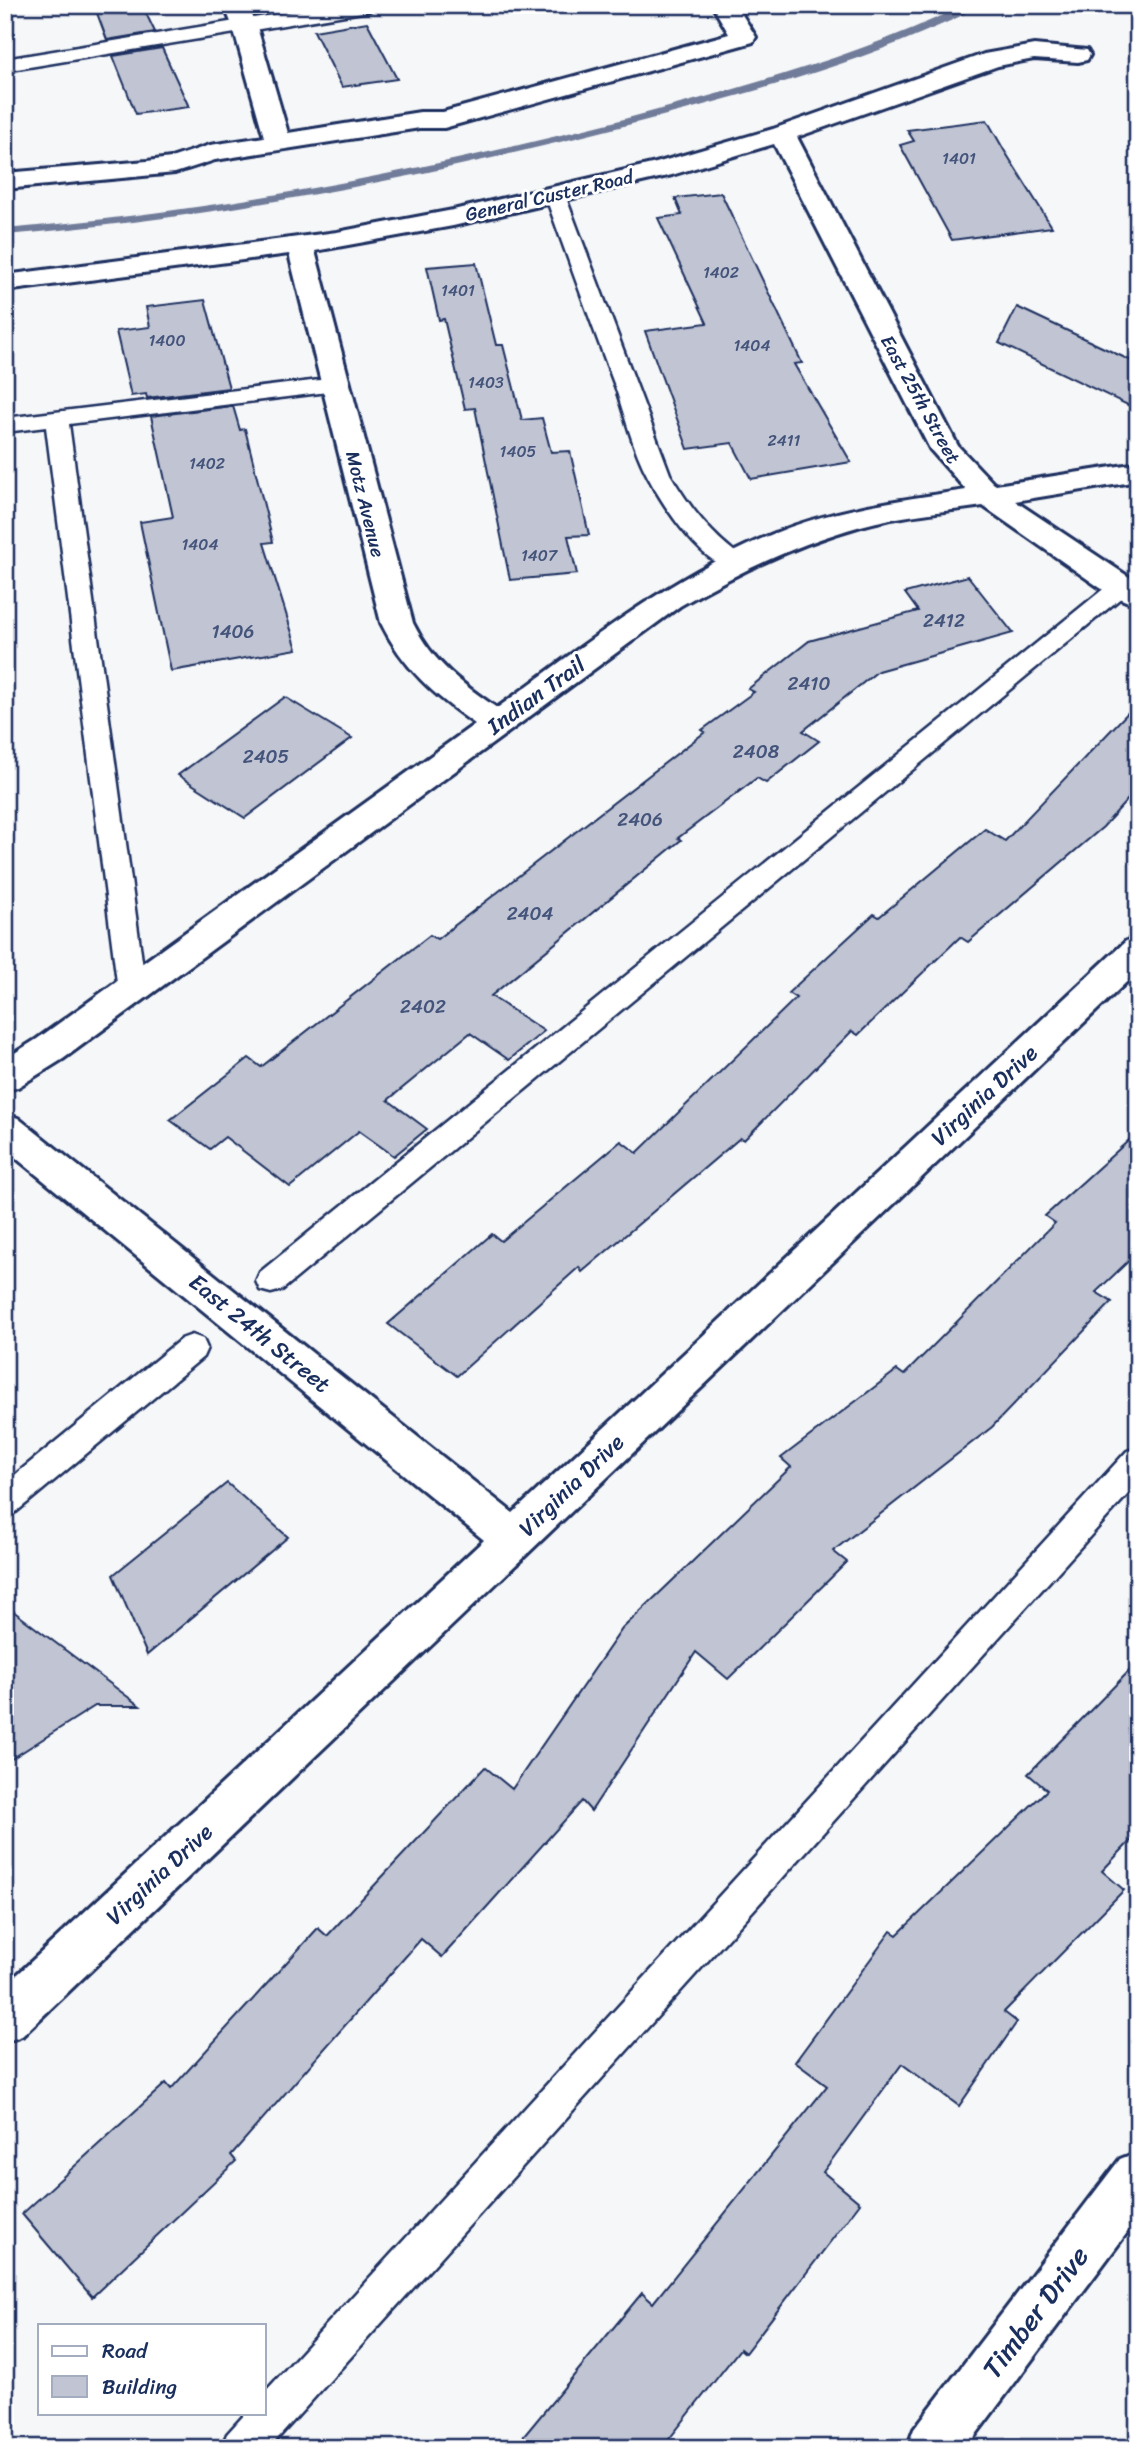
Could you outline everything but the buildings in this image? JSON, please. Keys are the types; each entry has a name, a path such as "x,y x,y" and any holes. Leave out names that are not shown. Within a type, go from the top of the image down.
{"street":[{"path":"5,181 147,169 175,165 210,153 420,120 444,120 744,37 724,5"},
{"path":"240,16 278,142"},
{"name":"General Custer Road","path":"5,283 300,245 440,220 663,169 782,134 993,59 1034,52 1078,55"},
{"name":"East 25th Street","path":"782,134 945,449 962,473 988,495 1129,592"},
{"name":"Motz Avenue","path":"300,245 397,623 406,645 420,665 442,686 497,723"},
{"name":"Indian Trail","path":"5,1077 50,1049 132,990 669,599 735,563 787,539 860,516 1138,472"},
{"name":"Virginia Drive","path":"5,2019 1138,950"},
{"name":"East 24th Street","path":"5,1128 514,1539"},
{"name":"Timber Drive","path":"933,2448 1138,2177"}],"lane":[{"path":"5,65 240,16 369,5"},
{"path":"555,195 658,474 700,537 735,563"},
{"path":"5,425 57,421 336,385"},
{"path":"57,421 132,990"},
{"path":"271,1281 1129,592"},
{"path":"5,1502 192,1348"},
{"path":"241,2448 1138,1461"}],"waterway":[{"path":"5,232 84,226 242,205 398,176 553,141 805,72 891,42 974,5"}]}
